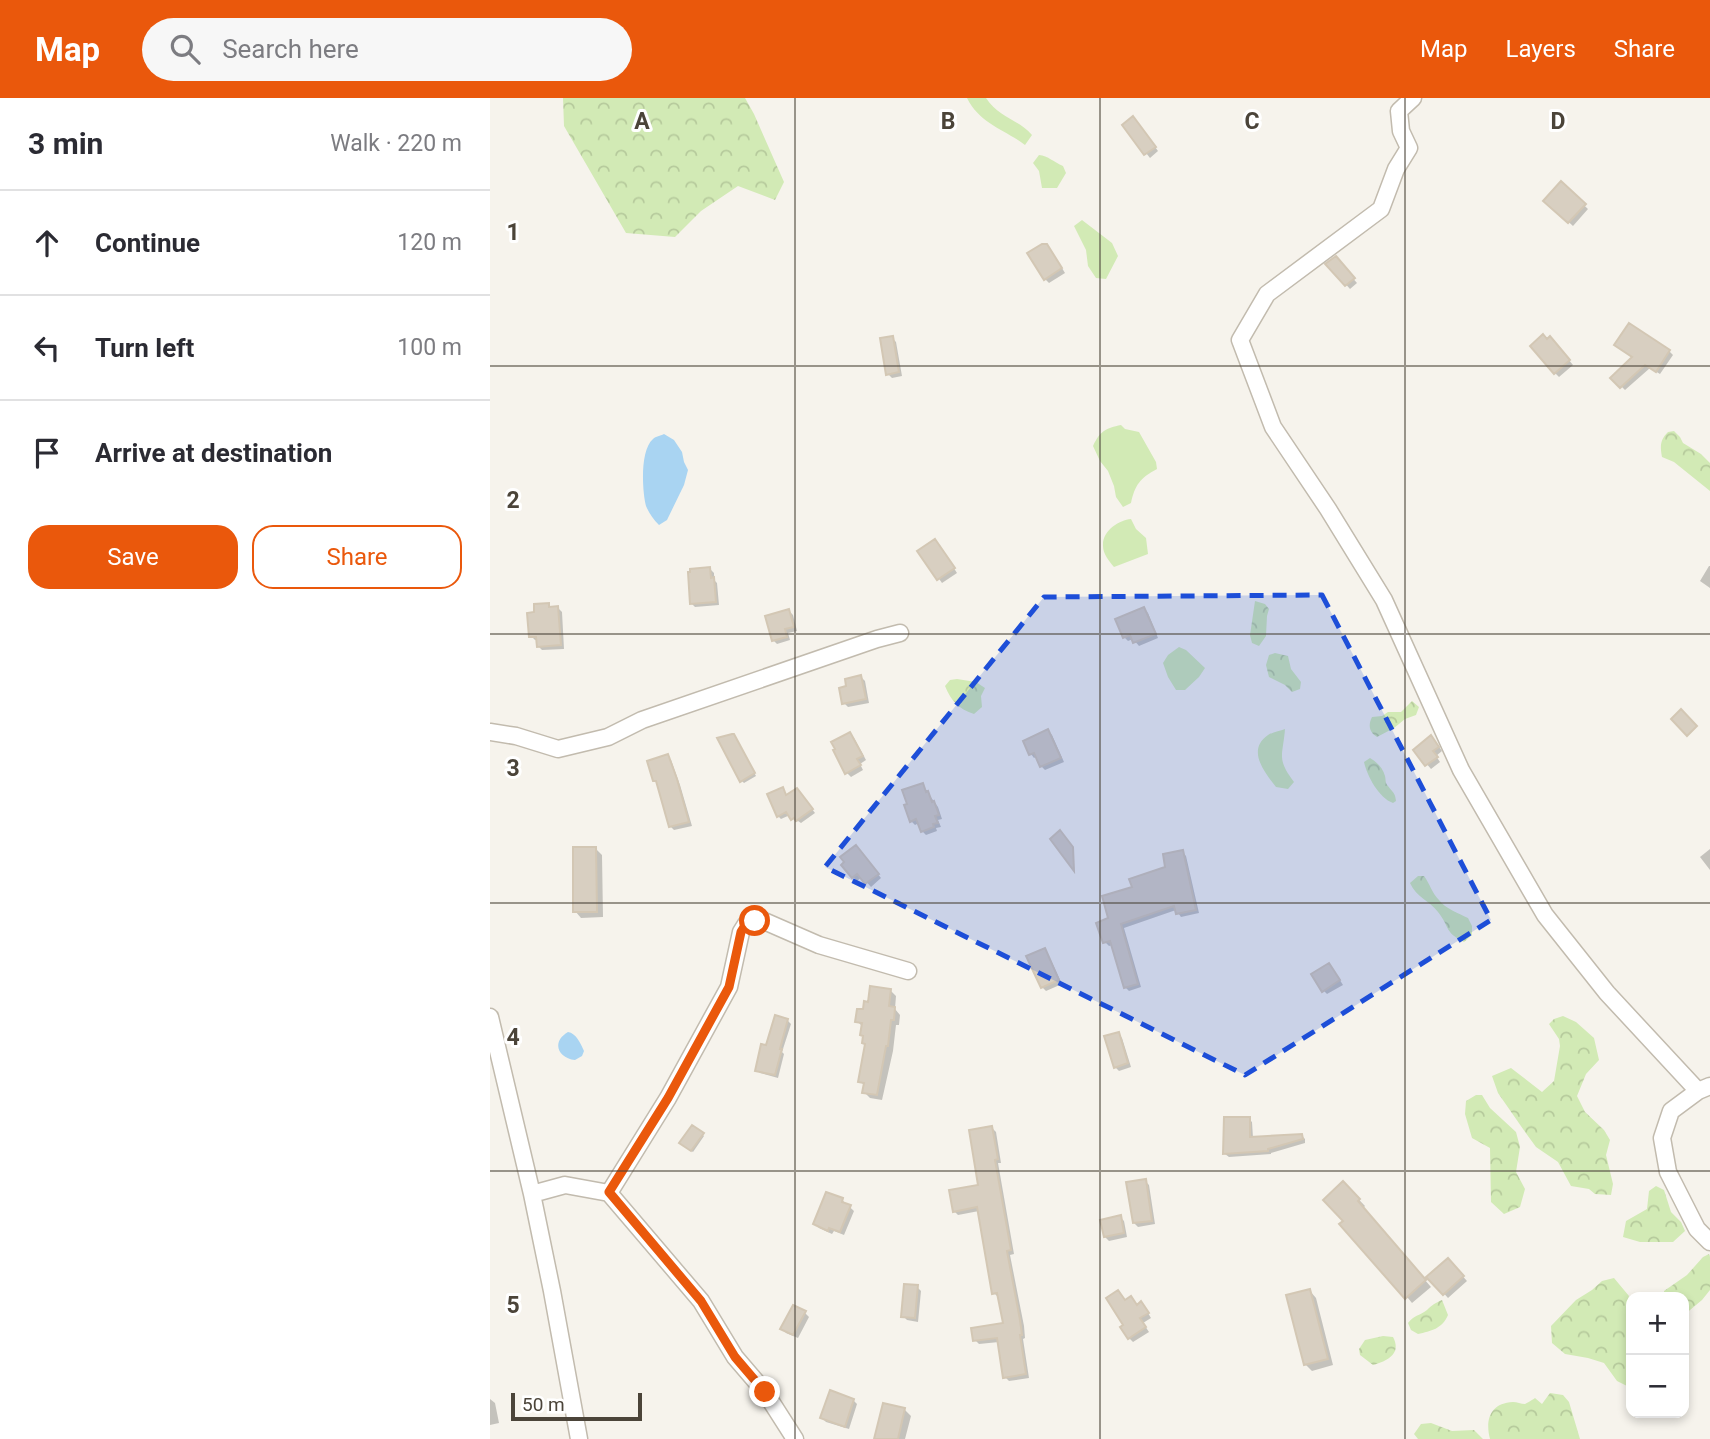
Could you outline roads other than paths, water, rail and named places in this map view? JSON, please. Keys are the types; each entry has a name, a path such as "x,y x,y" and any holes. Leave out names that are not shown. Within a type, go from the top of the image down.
{"street":[{"path":"1413,98 1399,111 1401,131 1409,148 1396,169 1381,209 1267,294 1240,340 1273,427 1384,600 1461,770 1545,915 1607,993 1704,1089 1671,1111 1662,1138 1668,1172 1697,1229 1710,1242"},
{"path":"490,732 516,736 558,749 608,737 642,720 900,633"},
{"path":"609,1192 668,1098 729,987 741,932 746,924 764,922 819,945 908,971"},
{"path":"490,1017 555,1303 579,1439"},
{"path":"532,1194 565,1185 609,1192 701,1301 735,1357 765,1392 795,1439"}],"water":[{"path":"664,434 674,440 682,452 688,470 684,485 667,520 659,525 646,506 643,471 649,444 654,438"},
{"path":"568,1032 576,1037 584,1051 582,1056 575,1060 564,1056 558,1045"}]}
